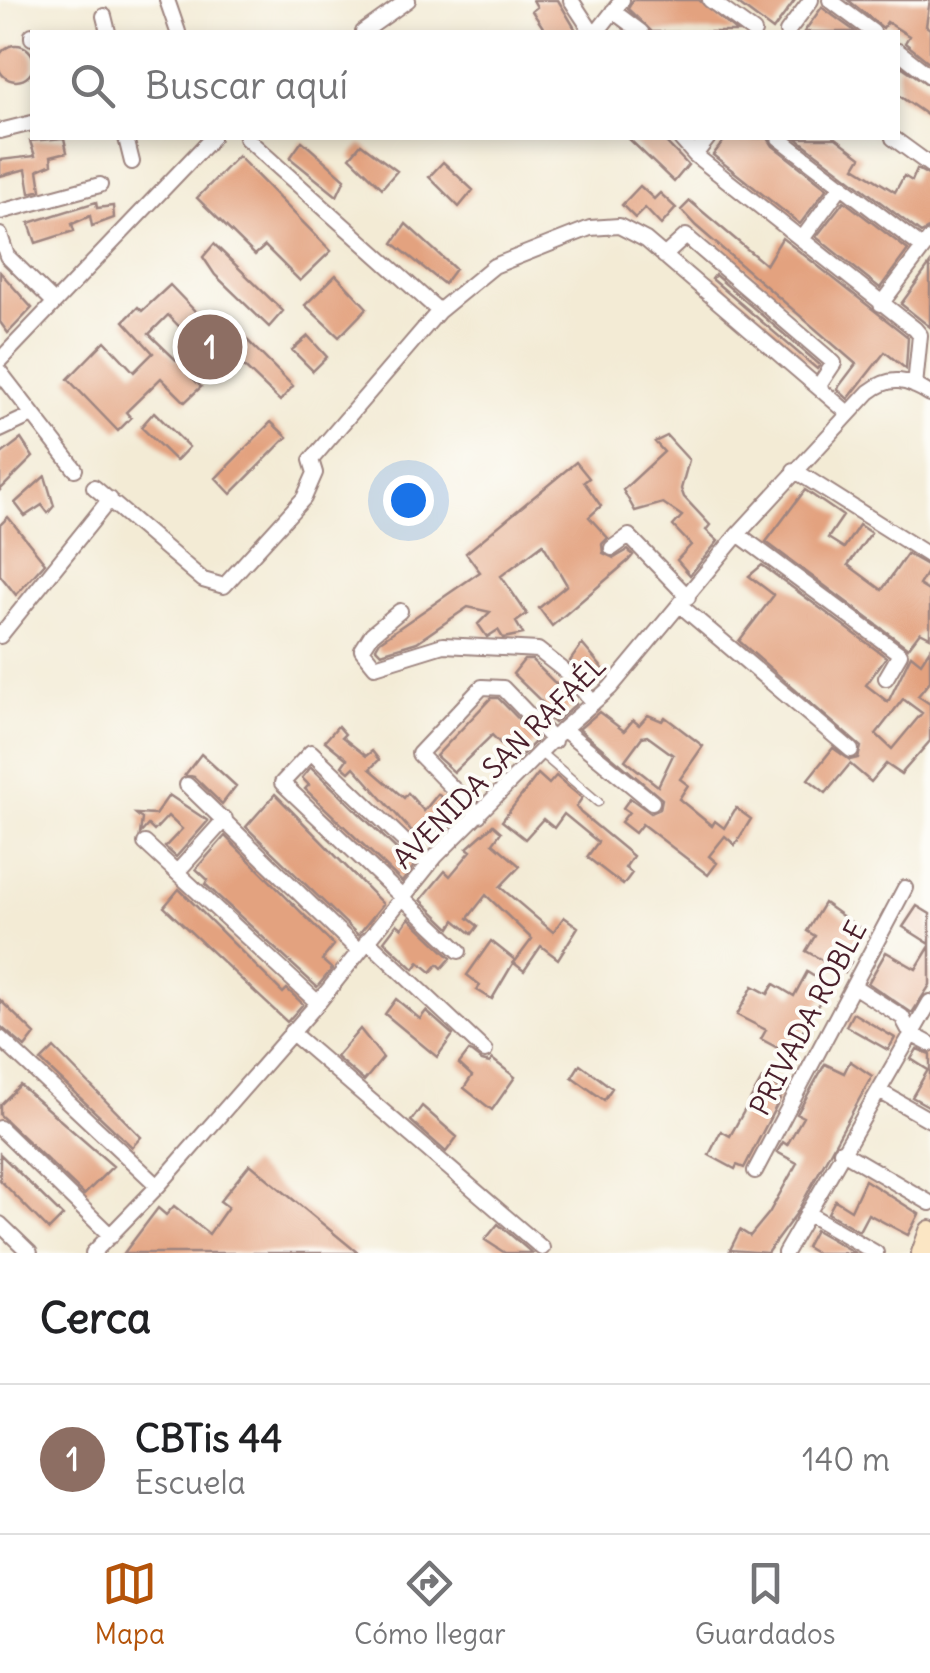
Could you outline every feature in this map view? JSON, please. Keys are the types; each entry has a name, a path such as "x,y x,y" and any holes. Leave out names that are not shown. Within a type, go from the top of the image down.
{"main road":[{"path":"922,1253 930,1231"}],"street":[{"path":"167,0 177,30"},
{"path":"367,30 408,0"},
{"path":"571,0 594,30"},
{"path":"710,0 751,30"},
{"path":"789,30 812,0"},
{"path":"830,0 870,30"},
{"path":"597,30 617,6 639,30"},
{"path":"104,16 108,30"},
{"path":"900,53 930,76"},
{"path":"0,131 30,124"},
{"path":"126,140 132,162"},
{"path":"0,360 210,140"},
{"path":"248,140 439,311"},
{"path":"682,140 695,155 920,335 924,387"},
{"path":"695,155 706,140"},
{"path":"782,140 927,244 881,304"},
{"path":"896,140 930,165"},
{"path":"0,212 100,185"},
{"path":"802,240 842,185"},
{"path":"94,486 203,580 217,587 233,580 304,498 315,473 311,460 439,311 494,266 590,228 618,226 646,240 848,413"},
{"path":"0,236 8,256 54,302"},
{"path":"664,256 686,236 834,363 818,387"},
{"path":"0,372 30,416 75,469"},
{"name":"AVENIDA SAN RAFAÉL","path":"93,1253 158,1186 318,1003 429,864 592,703 848,413 884,380 924,387"},
{"path":"0,430 30,416"},
{"path":"794,470 930,556"},
{"path":"0,636 110,500"},
{"path":"738,534 900,654 886,678"},
{"path":"612,548 629,536 684,601 851,750"},
{"path":"400,611 372,634 362,650 375,666 443,645 538,650 571,676 592,703"},
{"path":"479,815 419,754 482,687 503,688 558,735 652,802"},
{"path":"429,864 311,752 282,783 459,951"},
{"path":"187,785 486,1052"},
{"path":"178,871 225,819"},
{"path":"145,843 318,1003"},
{"name":"PRIVADA ROBLE","path":"755,1171 905,888"},
{"path":"855,988 902,1018 924,1022"},
{"path":"784,1253 911,1034 924,1022 930,1002"},
{"path":"902,1018 911,1034 930,1044"},
{"path":"291,1032 542,1248"},
{"path":"0,1038 158,1186"},
{"path":"879,1091 930,1120"},
{"path":"0,1128 112,1236"},
{"path":"841,1151 930,1203"},
{"path":"807,1213 876,1253"},
{"path":"0,1224 30,1253"}],"lane":[{"path":"542,754 598,802"}],"building":[{"path":"533,0 558,0 576,30 545,30 532,11 537,7"},
{"path":"633,0 699,0 735,30 650,30 628,9"},
{"path":"733,0 795,0 773,30"},
{"path":"848,0 930,0 926,26 930,29 930,63 905,43 909,36 887,22 883,28"},
{"path":"822,7 853,30 805,30"},
{"path":"16,45 29,50 29,76 16,81 3,76 -1,56 3,50"},
{"path":"900,65 930,86 930,117 900,96"},
{"path":"64,140 67,152 51,156 52,164 38,170 41,190 30,193 26,169 0,176 0,160 35,156 30,141"},
{"path":"630,140 664,140 688,165 674,182"},
{"path":"724,140 769,140 827,188 800,224 713,155"},
{"path":"799,140 839,140 861,157 855,167 895,192 904,176 912,181 917,169 930,176 930,228 921,233"},
{"path":"302,141 345,179 337,196 290,158"},
{"path":"361,144 397,171 382,188 350,157"},
{"path":"238,156 331,251 300,281 265,246 255,255 197,198"},
{"path":"443,162 473,190 459,207 429,177"},
{"path":"640,186 654,199 660,193 676,208 661,225 645,208 635,218 622,205"},
{"path":"690,201 766,265 782,238 804,255 908,337 906,369 885,352 848,399 837,389 856,364 696,226 681,210"},
{"path":"844,201 908,250 880,288 816,237"},
{"path":"96,202 97,208 113,206 114,218 92,226 90,216 72,224 74,231 36,243 29,223"},
{"path":"406,224 455,269 444,284 393,243"},
{"path":"214,244 283,311 269,327 215,275 203,257"},
{"path":"930,264 930,327 901,304"},
{"path":"0,272 32,308 8,333 0,322"},
{"path":"336,275 367,308 339,337 305,305"},
{"path":"715,275 820,365 817,369 712,279"},
{"path":"170,285 214,331 199,347 168,315 149,334 176,360 183,353 190,360 183,368 201,387 185,402 161,378 126,412 131,418 118,431 68,379 105,341 134,372 153,353 124,321 138,307 142,311"},
{"path":"242,335 293,386 280,401 227,350"},
{"path":"308,336 327,357 313,371 292,350"},
{"path":"154,412 189,447 176,461 141,427"},
{"path":"271,422 287,437 231,494 216,478"},
{"path":"667,436 689,460 681,489 684,497 710,525 706,530 718,541 690,575 677,560 691,545 673,526 682,516 663,503 635,511 623,490 664,452 655,442"},
{"path":"21,439 33,457 0,490 0,455"},
{"path":"576,462 589,478 584,482 601,506 589,517 608,538 602,544 603,553 614,558 628,550 633,555 628,561 552,626 539,608 567,585 543,544 501,576 527,614 516,622 523,634 503,638 498,630 487,637 478,624 490,612 468,607 417,642 381,653 376,648 380,641 480,572 466,553"},
{"path":"45,476 54,506 48,513 42,505 25,516 15,503"},
{"path":"805,490 843,516 828,538 844,548 859,525 871,533 848,565 882,590 907,554 930,567 919,585 930,592 930,637 920,632 908,648 766,542"},
{"path":"8,517 45,563 16,595 0,575 0,525"},
{"path":"762,565 886,657 866,685 888,702 911,655 921,663 930,649 930,681 918,696 930,704 930,741 901,774 886,764 871,782 850,764 826,793 808,779 833,748 850,760 858,758 861,747 739,641 774,595 749,576","holes":["903,699 922,713 892,749 876,734"]},
{"path":"582,644 603,669 602,676 596,677 585,665 580,671 570,661"},
{"path":"524,660 532,660 576,704 554,723 539,709 544,704 513,674"},
{"path":"491,698 498,698 538,739 517,760 492,735 454,772 436,756"},
{"path":"599,712 624,731 633,720 639,725 648,715 662,721 665,717 703,746 680,779 688,785 679,799 712,826 715,821 724,828 736,808 751,819 735,845 725,836 709,856 717,863 708,875 642,824 635,833 621,822 629,812 623,808 630,798 651,813 660,809 662,799 579,729","holes":["647,736 673,755 658,786 625,760 642,737"]},
{"path":"338,726 345,734 342,737 366,756 372,751 379,760 370,769 404,798 408,793 424,811 438,794 449,806 443,812 455,822 443,834 432,825 418,839 354,767 349,772 342,766 347,759 325,741"},
{"path":"201,754 236,786 222,804 194,777 185,775"},
{"path":"311,767 414,866 402,882 305,789 309,785 302,778"},
{"path":"538,774 549,784 556,776 582,798 576,807 581,813 633,856 625,868 632,873 623,885 587,857 598,842 564,814 554,828 543,819 525,839 502,821"},
{"path":"275,794 383,904 358,935 246,827"},
{"path":"169,795 208,821 176,857 165,847 182,829 168,816 154,831 148,825 140,834 142,819 136,814 155,815"},
{"path":"493,825 501,832 493,843 520,866 500,887 553,932 564,917 578,927 558,959 541,946 524,971 514,963 532,939 486,895 468,918 478,926 472,934 455,920 450,928 421,900 445,871 450,876 471,851 467,848"},
{"path":"225,836 334,945 322,960 332,969 317,987 205,884 208,880 196,869"},
{"path":"179,889 283,993 287,989 303,1004 287,1022 164,907"},
{"path":"824,903 862,930 846,960 851,962 845,973 806,951 815,936 807,931"},
{"path":"917,906 930,914 930,944 903,927"},
{"path":"409,918 451,958 442,968 438,964 431,972 419,962 414,969 384,941 397,924 402,928"},
{"path":"491,941 515,960 492,999 477,990 480,985 467,975"},
{"path":"930,946 930,985 912,1013 868,983 886,952 916,969"},
{"path":"807,972 829,986 789,1054 761,1039 766,1030 737,1015 753,986 768,994 774,984 794,996"},
{"path":"396,999 420,1019 426,1011 453,1035 437,1057 385,1014"},
{"path":"0,1000 35,1034 25,1047 0,1026"},
{"path":"853,1013 895,1038 888,1050 846,1026"},
{"path":"360,1029 383,1058 364,1081 336,1057"},
{"path":"54,1048 141,1137 132,1147 41,1061"},
{"path":"917,1049 930,1054 930,1107 912,1097 928,1070 911,1059"},
{"path":"469,1051 482,1061 490,1063 492,1059 515,1077 492,1110 464,1088 472,1076 459,1064"},
{"path":"850,1061 872,1076 796,1214 767,1253 730,1250 740,1230 750,1236 769,1213 797,1163 777,1152 783,1142 787,1145 803,1117 797,1114 825,1064 844,1073"},
{"path":"580,1064 612,1088 604,1100 572,1077"},
{"path":"762,1079 784,1091 744,1168 737,1165 735,1169 709,1155 721,1131 730,1136"},
{"path":"20,1085 113,1166 84,1195 0,1115 0,1105"},
{"path":"422,1106 457,1137 446,1152 411,1121"},
{"path":"0,1154 63,1216 49,1230 0,1180"},
{"path":"250,1164 358,1253 124,1253 158,1208 166,1215 174,1206 209,1234 228,1207 220,1201"},
{"path":"865,1180 919,1214 908,1235 868,1214 859,1231 828,1213 835,1200 851,1210"},
{"path":"498,1224 532,1253 505,1253 485,1240"},
{"path":"815,1230 855,1253 816,1253 806,1247"}],"place":[{"name":"CBTis 44","path":"210,347"}]}
